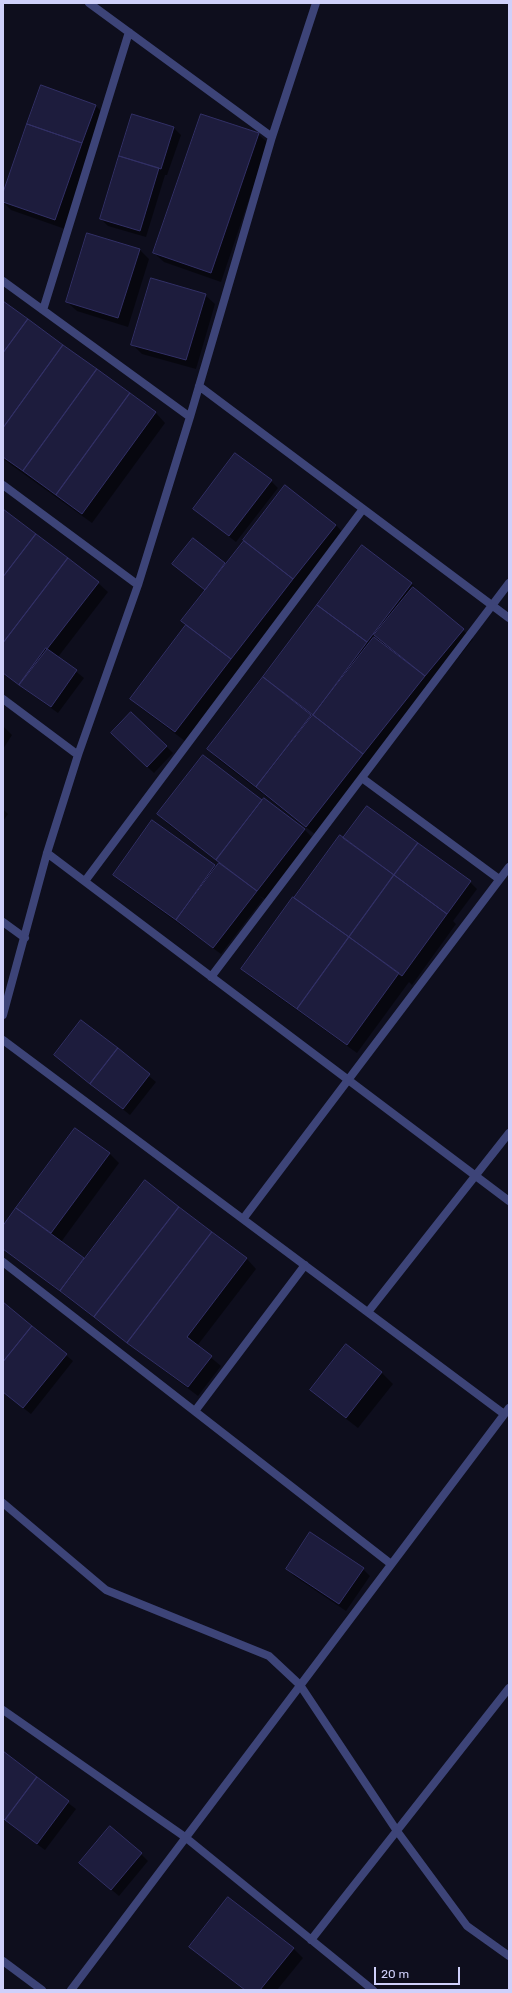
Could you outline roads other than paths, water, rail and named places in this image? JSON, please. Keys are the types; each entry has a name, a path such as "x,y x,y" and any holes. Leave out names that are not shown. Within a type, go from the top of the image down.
{"street":[{"path":"89,3 272,137"},
{"path":"3,1015 47,853 78,755 138,585 190,418 272,137 316,3"},
{"path":"43,310 128,32"},
{"path":"3,280 190,418"},
{"path":"199,386 509,618"},
{"path":"3,485 138,585"},
{"path":"84,881 363,509"},
{"path":"211,977 509,583"},
{"path":"3,699 78,755"},
{"path":"362,778 499,880"},
{"path":"47,853 509,1201"},
{"path":"243,1219 509,867"},
{"path":"3,922 25,938"},
{"path":"3,1040 368,1312 507,1411 71,1990"},
{"path":"368,1312 477,1177 509,1133"},
{"path":"3,1262 392,1564"},
{"path":"195,1411 305,1265"},
{"path":"3,1504 106,1590 270,1656 300,1685 397,1832 468,1926 509,1956"},
{"path":"311,1940 509,1688"},
{"path":"3,1710 185,1837 373,1990"},
{"path":"3,1960 42,1990"}]}
